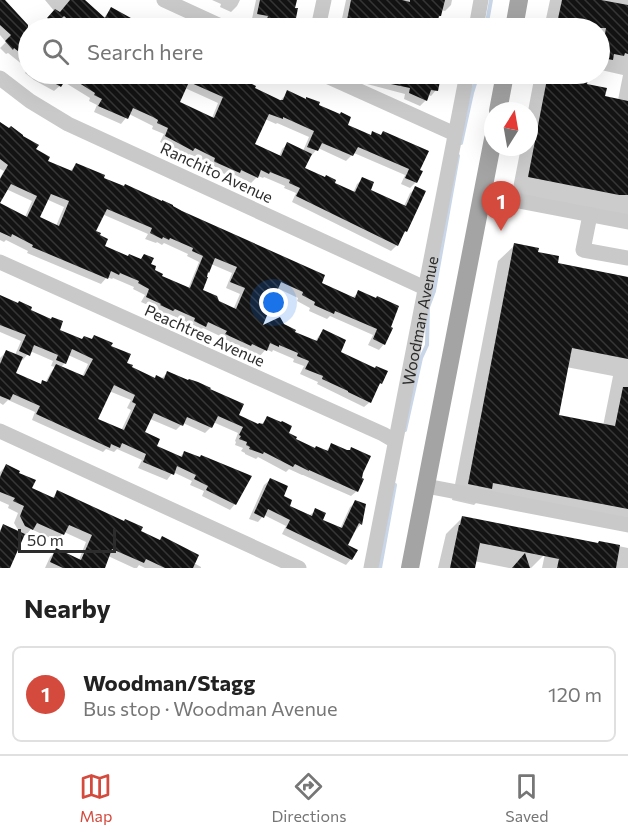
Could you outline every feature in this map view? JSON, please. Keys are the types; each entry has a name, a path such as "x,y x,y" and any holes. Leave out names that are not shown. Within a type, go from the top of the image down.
{"main road":[{"path":"516,18 519,0"},
{"path":"500,102 504,84"},
{"path":"410,568 490,156"}],"street":[{"path":"164,0 203,18"},
{"path":"320,18 324,0"},
{"path":"478,18 482,0"},
{"name":"Ranchito Avenue","path":"0,78 30,101 68,124 425,288"},
{"path":"344,84 455,134"},
{"name":"Woodman Avenue","path":"370,568 465,84"},
{"path":"482,194 628,222"},
{"path":"590,215 583,250 628,258"},
{"name":"Peachtree Avenue","path":"0,262 395,441"},
{"path":"0,431 300,568"},
{"path":"426,486 628,525"}],"building":[{"path":"0,0 5,0 22,18 18,18 18,51 14,48 13,50 5,41 11,35 0,25"},
{"path":"70,0 85,0 105,18 66,18 64,16 47,18 55,9 60,12"},
{"path":"260,0 297,0 296,18 267,18 268,16 257,14"},
{"path":"351,0 410,2 410,0 445,0 438,18 347,18"},
{"path":"562,0 601,0 628,5 628,54 625,53 624,56 614,54 613,60 610,60 610,18 558,18"},
{"path":"111,7 131,18 105,18"},
{"path":"81,84 188,84 180,102 214,118 223,97 194,84 252,84 256,86 255,88 280,100 283,100 287,90 351,117 348,125 371,135 372,131 381,135 383,131 429,151 417,183 405,178 409,169 358,147 353,156 322,143 318,151 307,147 314,131 283,117 283,119 269,114 255,144 281,156 287,142 312,154 305,168 325,177 326,175 336,180 335,183 355,192 362,177 374,182 371,190 406,206 415,186 426,191 398,246 296,196 300,188 289,183 290,180 261,170 258,178 241,170 240,173 215,162 215,158 195,148 193,151 165,136 168,128 157,123 158,120 153,117 133,108 128,119 98,106 102,99 94,95 95,93"},
{"path":"391,84 439,84 438,91 431,90 427,101 409,93 410,88"},
{"path":"546,84 587,84 607,88 605,96 628,101 628,195 528,177 532,156 538,156 538,125"},
{"path":"0,122 9,128 11,126 39,145 36,149 50,157 48,161 72,171 76,163 105,175 104,178 124,186 125,184 162,200 325,275 322,283 355,298 358,290 399,306 385,345 373,339 377,329 335,311 334,314 314,305 315,302 302,295 303,292 281,282 263,325 280,317 284,324 296,330 295,332 317,341 323,329 346,340 341,352 375,368 376,366 388,371 371,403 322,379 323,376 305,369 309,361 297,356 298,353 270,343 267,351 252,344 251,346 225,334 227,331 208,322 206,327 194,321 195,318 175,309 173,311 146,297 149,289 138,283 139,281 111,271 108,279 32,247 33,245 12,234 11,237 0,232 0,203 0,179 8,165 0,159","holes":["11,184 37,196 27,217 0,203","51,194 69,201 59,226 40,217","107,209 152,228 150,233 162,239 163,237 169,240 170,238 193,248 192,251 203,256 190,288 162,276 163,274 155,270 156,266 151,264 154,258 144,254 141,259 129,254 128,256 105,246 108,239 96,231","215,258 237,267 230,282 245,288 236,309 203,290"]},
{"path":"514,243 539,248 538,252 559,256 558,263 628,277 628,359 572,348 559,415 615,426 623,387 628,387 628,509 493,483 492,489 468,484"},
{"path":"0,295 32,307 31,310 51,319 52,317 63,321 60,330 82,339 84,336 92,339 94,335 113,343 111,346 131,354 127,363 155,378 156,375 164,379 167,371 198,382 244,404 239,415 258,424 263,424 267,416 292,426 289,433 315,448 316,446 328,451 331,443 347,450 351,447 371,456 363,473 362,478 364,479 358,492 295,464 293,467 264,452 263,454 249,449 247,442 239,439 243,427 218,416 212,428 187,417 183,426 154,413 145,432 160,439 157,446 182,457 184,451 200,457 201,455 252,476 236,505 206,490 208,486 194,479 196,475 177,466 174,475 143,462 146,454 122,443 120,448 111,444 110,448 36,414 40,406 13,394 10,400 0,396 0,364 6,350 23,357 16,373 41,384 42,380 47,382 56,364 84,376 93,359 72,349 66,364 56,360 58,355 34,345 30,356 19,351 26,335 0,325","holes":["114,385 135,395 132,402 136,404 124,430 98,419"]},
{"path":"6,464 20,471 19,473 36,480 32,488 54,498 57,490 124,521 125,519 143,527 141,531 160,540 162,536 199,555 193,568 165,568 146,559 144,563 112,549 105,568 63,568 50,562 56,548 81,560 92,535 69,525 64,535 37,523 33,530 25,526 20,516 24,506 13,501 15,498 0,492 0,477"},
{"path":"270,478 288,486 284,496 292,500 290,506 312,516 315,508 326,513 323,520 342,528 355,500 366,504 362,525 359,523 348,545 358,550 352,560 286,528 290,520 268,509 264,518 254,513"},
{"path":"462,516 598,543 599,541 620,545 616,568 557,568 559,559 480,543 475,568 450,568"},
{"path":"3,524 25,534 10,568 0,568 0,532"},
{"path":"525,553 530,568 512,568"}],"waterway":[{"path":"488,18 491,0"},
{"path":"461,143 475,84"},
{"path":"405,430 421,358 427,345 428,307 434,291 458,156"},
{"path":"380,568 395,485"}],"place":[{"name":"Woodman/Stagg","path":"501,231"}]}
